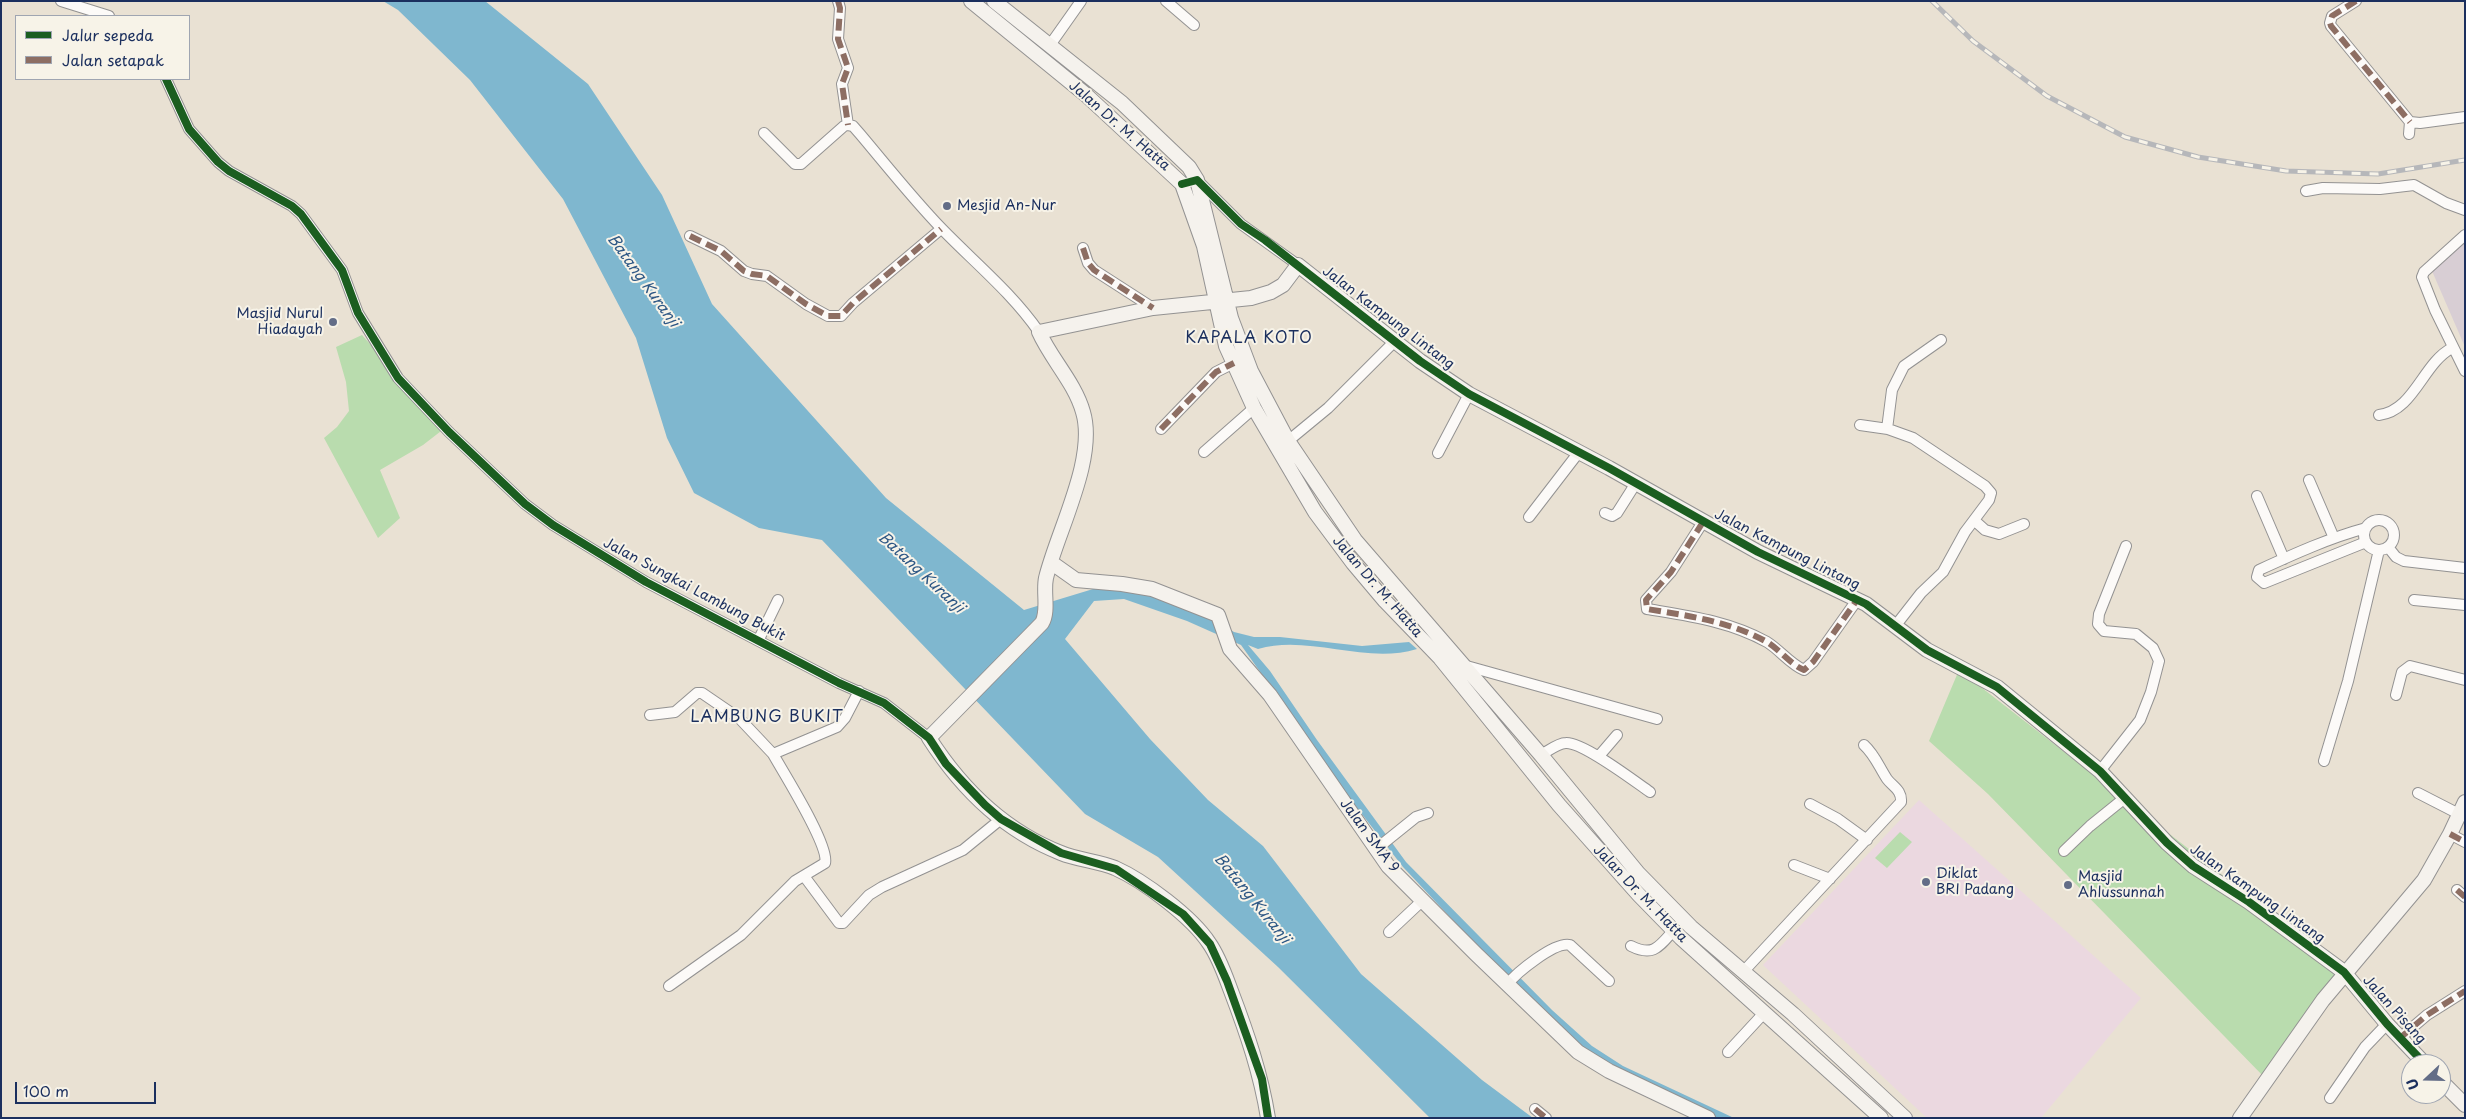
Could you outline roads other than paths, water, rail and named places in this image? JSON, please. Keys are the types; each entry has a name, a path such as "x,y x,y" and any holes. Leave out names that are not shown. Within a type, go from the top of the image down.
{"street":[{"path":"61,1 106,15"},
{"path":"838,1 840,8 838,39 848,68 842,84 848,125 857,130 906,191 941,229 1025,312 1073,388 1084,413 1087,431 1079,475 1046,578 1045,616 1042,623 929,738 946,764 1001,819 1061,853 1116,869 1162,898 1196,926 1210,944 1244,1025 1262,1079 1268,1118"},
{"name":"Jalan Dr. M. Hatta","path":"971,1 1085,94 1182,184 1221,301 1251,372 1288,441 1356,540 1541,755 1638,873 1691,927 1743,972"},
{"name":"Jalan Dr. M. Hatta","path":"994,1 1122,103 1189,167 1197,180 1221,301 1226,346 1254,408 1333,538 1385,601 1440,658 1604,857 1677,934 1881,1118"},
{"path":"1050,45 1081,1"},
{"path":"1166,1 1194,24"},
{"path":"2356,1 2332,16 2331,26 2410,122 2409,134"},
{"path":"1008,32 1017,20"},
{"name":"Jalan Sungkai Lambung Bukit","path":"166,80 189,129 218,162 235,175 292,206 300,214 342,270 358,313 398,378 501,484 525,504 592,550 646,582 759,639 839,683 884,703 929,738"},
{"path":"2410,122 2420,123 2465,117"},
{"path":"764,133 795,164 801,164 844,126 848,125"},
{"path":"1182,184 1197,180"},
{"name":"Jalan Kampung Lintang","path":"1197,180 1211,197 1241,224 1298,265 1420,361 1470,394 1636,483 1784,566 1857,600 1896,625 1927,650 1997,687 2100,771 2167,843 2193,866 2249,902 2344,972"},
{"path":"2306,191 2323,188 2380,189 2414,185 2446,203 2465,210"},
{"path":"690,236 721,251 744,271 767,276 806,304 828,316 836,317 844,314 853,303 941,229"},
{"path":"2465,235 2424,272 2422,277 2452,348 2465,371"},
{"path":"1083,248 1088,263 1094,270 1153,308"},
{"path":"1038,332 1153,308 1251,298 1271,292 1283,285 1298,265"},
{"path":"1887,429 1892,390 1904,366 1940,340"},
{"path":"1288,441 1328,408 1395,341"},
{"path":"2379,415 2388,413 2401,404 2416,389 2436,359 2452,348"},
{"path":"1161,429 1216,372 1234,363"},
{"path":"1438,453 1470,394"},
{"path":"1204,452 1254,408"},
{"path":"1860,425 1887,429 1914,438 1989,490 1991,497 1965,532 1943,572 1921,593 1896,625"},
{"path":"1530,517 1578,452"},
{"path":"2309,480 2334,538"},
{"path":"1606,513 1612,516 1617,513 1636,483"},
{"path":"2258,496 2284,558"},
{"path":"1975,521 1985,530 1999,534 2024,524"},
{"path":"1703,522 1671,572 1646,600 1648,610 1710,619 1742,630 1768,643 1804,670 1813,662 1857,600"},
{"path":"2324,761 2348,681 2367,600 2383,549 2394,534 2387,522 2373,522 2366,528 2334,538 2284,558 2259,570 2256,574 2258,580 2264,583 2366,542"},
{"path":"2366,528 2366,542 2371,548 2383,549 2404,561 2465,568"},
{"path":"2100,771 2140,720 2151,692 2159,661 2153,648 2136,634 2104,632 2098,624 2099,614 2126,546"},
{"name":"Jalan SMA 9","path":"1052,563 1068,576 1084,582 1122,584 1152,589 1218,615 1227,642 1238,660 1251,671 1270,695 1379,847 1423,900 1512,980 1578,1052 1592,1062 1708,1118"},
{"path":"759,639 778,600"},
{"path":"2414,600 2465,605"},
{"path":"2396,695 2402,672 2410,666 2465,680"},
{"path":"1468,671 1657,719"},
{"path":"772,754 837,727 845,718 859,691"},
{"path":"650,715 675,712 697,693 702,693 740,719 772,754 814,827 824,852 825,863 795,881 741,935 668,986"},
{"path":"1599,756 1617,735"},
{"path":"1541,755 1565,743 1599,756 1650,792"},
{"path":"1864,745 1879,763 1887,779 1900,792 1901,802 1868,840 1743,972 1793,1014 1905,1118"},
{"path":"2240,1118 2266,1078 2344,972 2424,880 2450,834 2462,808 2418,793"},
{"path":"2064,851 2090,826 2126,797"},
{"path":"1810,804 1838,819 1868,840"},
{"path":"1379,847 1416,817 1428,813"},
{"path":"804,876 838,923 843,923 869,895 882,887 963,850 1001,819"},
{"path":"2450,834 2465,842"},
{"path":"1794,865 1830,879"},
{"path":"2456,890 2465,897"},
{"path":"1389,932 1423,900"},
{"path":"1631,946 1643,952 1648,951 1691,927"},
{"path":"1512,980 1550,950 1565,944 1609,981"},
{"name":"Jalan Pisang","path":"2344,972 2387,1024 2415,1054"},
{"path":"2400,1038 2427,1015 2465,991"},
{"path":"1728,1052 1764,1013"},
{"path":"2330,1098 2365,1047 2387,1024"},
{"path":"2451,1091 2465,1104"},
{"path":"1535,1109 1546,1118"}],"water":[{"name":"Batang Kuranji","path":"383,1 485,1 588,84 662,195 712,304 886,498 1024,610 1103,586 1141,590 1218,622 1234,632 1254,637 1280,637 1362,646 1409,642 1417,649 1377,654 1297,645 1277,645 1258,649 1248,645 1270,671 1317,740 1406,862 1552,1010 1592,1046 1623,1066 1734,1118 1716,1118 1647,1086 1578,1047 1480,949 1403,867 1354,804 1241,645 1187,621 1124,599 1094,601 1065,639 1150,739 1208,800 1263,846 1361,974 1482,1080 1533,1118 1430,1118 1278,967 1158,857 1085,814 822,540 759,528 694,493 667,438 636,338 563,199 470,80 398,10"}],"railway":[{"path":"1932,1 1973,41 2047,96 2125,137 2198,157 2286,171 2378,174 2465,160"}],"place":[{"name":"Mesjid An-Nur","path":"947,206"},
{"name":"Masjid Nurul Hiadayah","path":"333,322"},
{"name":"Diklat BRI Padang","path":"1926,882"},
{"name":"Masjid Ahlussunnah","path":"2068,885"}],"district":[{"name":"KAPALA KOTO","path":"1249,339"},
{"name":"LAMBUNG BUKIT","path":"767,718"}]}
